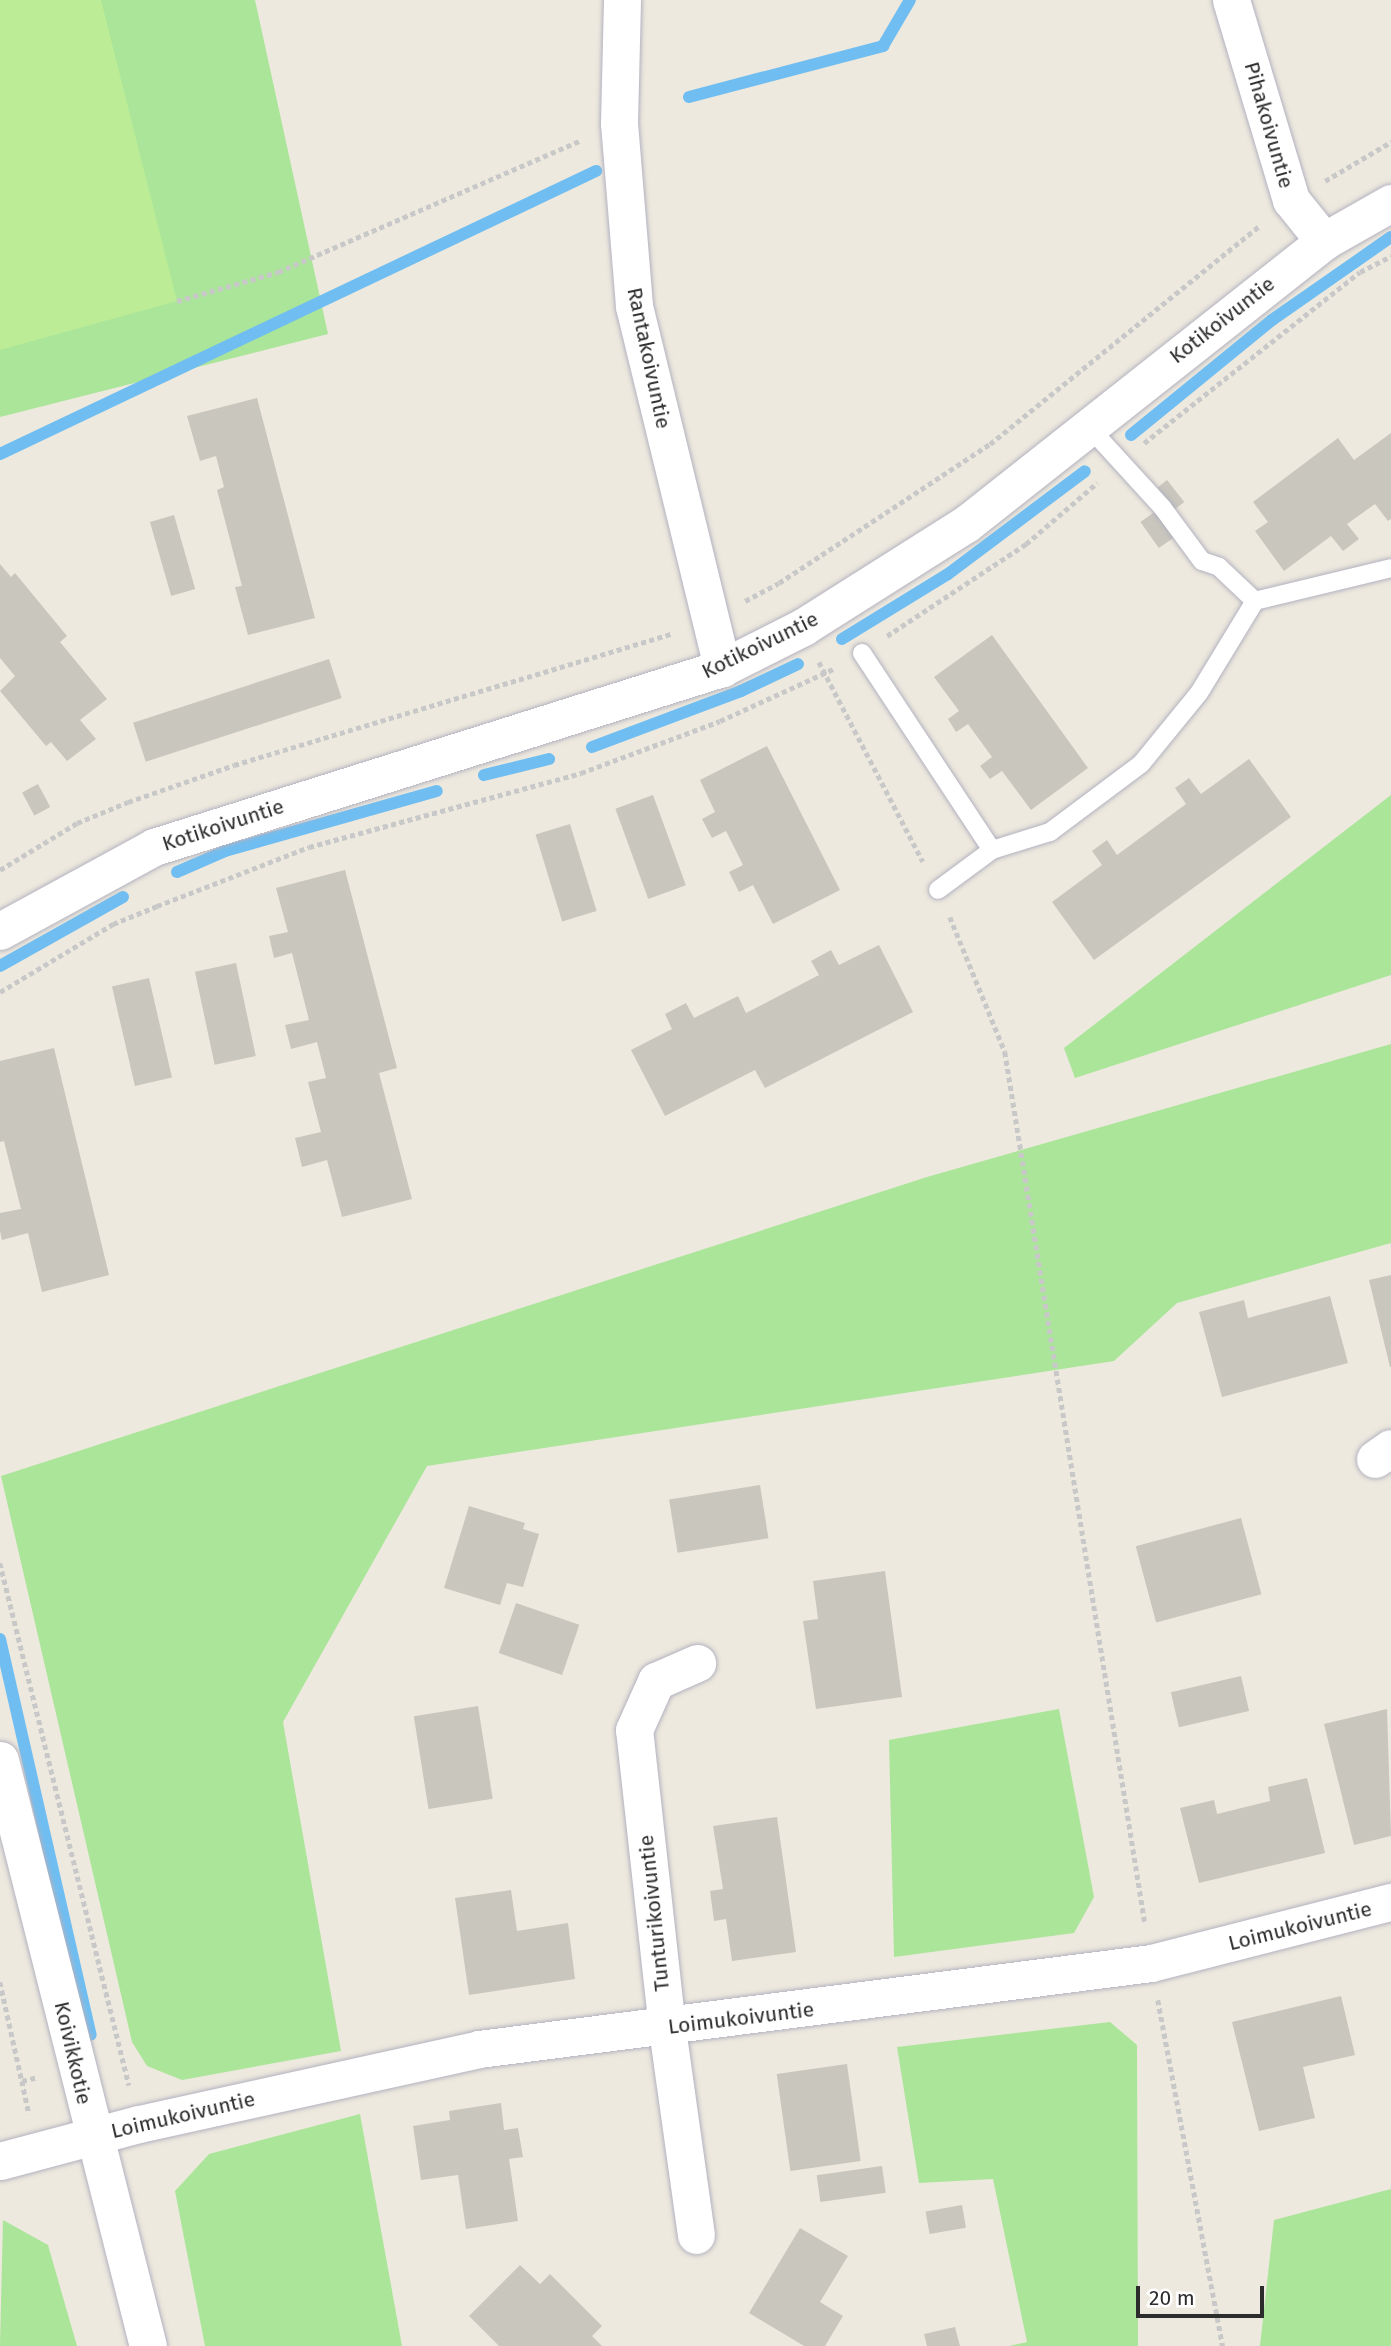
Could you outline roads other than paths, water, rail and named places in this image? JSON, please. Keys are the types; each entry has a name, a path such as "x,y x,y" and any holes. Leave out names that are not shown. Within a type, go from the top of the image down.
{"street":[{"name":"Rantakoivuntie","path":"622,0 619,123 634,306 722,668"},
{"name":"Pihakoivuntie","path":"1231,0 1291,200 1324,241"},
{"name":"Kotikoivuntie","path":"0,931 154,847 722,668 803,626 966,524 1324,241 1391,203"},
{"name":"Tunturikoivuntie","path":"696,2235 667,2028 634,1730 656,1681 697,1663"},
{"name":"Koivikkotie","path":"0,1760 92,2137 148,2346"},
{"name":"Loimukoivuntie","path":"0,2161 92,2137 479,2049 667,2028 1151,1964 1391,1902"}],"lane":[{"path":"1088,426 1162,507 1202,561 1219,567 1255,601"},
{"path":"938,890 992,850 1050,832 1141,764 1199,694 1255,601 1391,568"},
{"path":"862,653 992,850"}],"waterway":[{"path":"689,97 883,46 910,0"},
{"path":"0,454 596,171"},
{"path":"1131,435 1272,320 1391,237"},
{"path":"842,639 948,574 1085,471"},
{"path":"592,747 741,691 798,664"},
{"path":"484,775 549,759"},
{"path":"177,872 225,851 437,791"},
{"path":"0,966 123,897"},
{"path":"0,1639 91,2035"}]}
